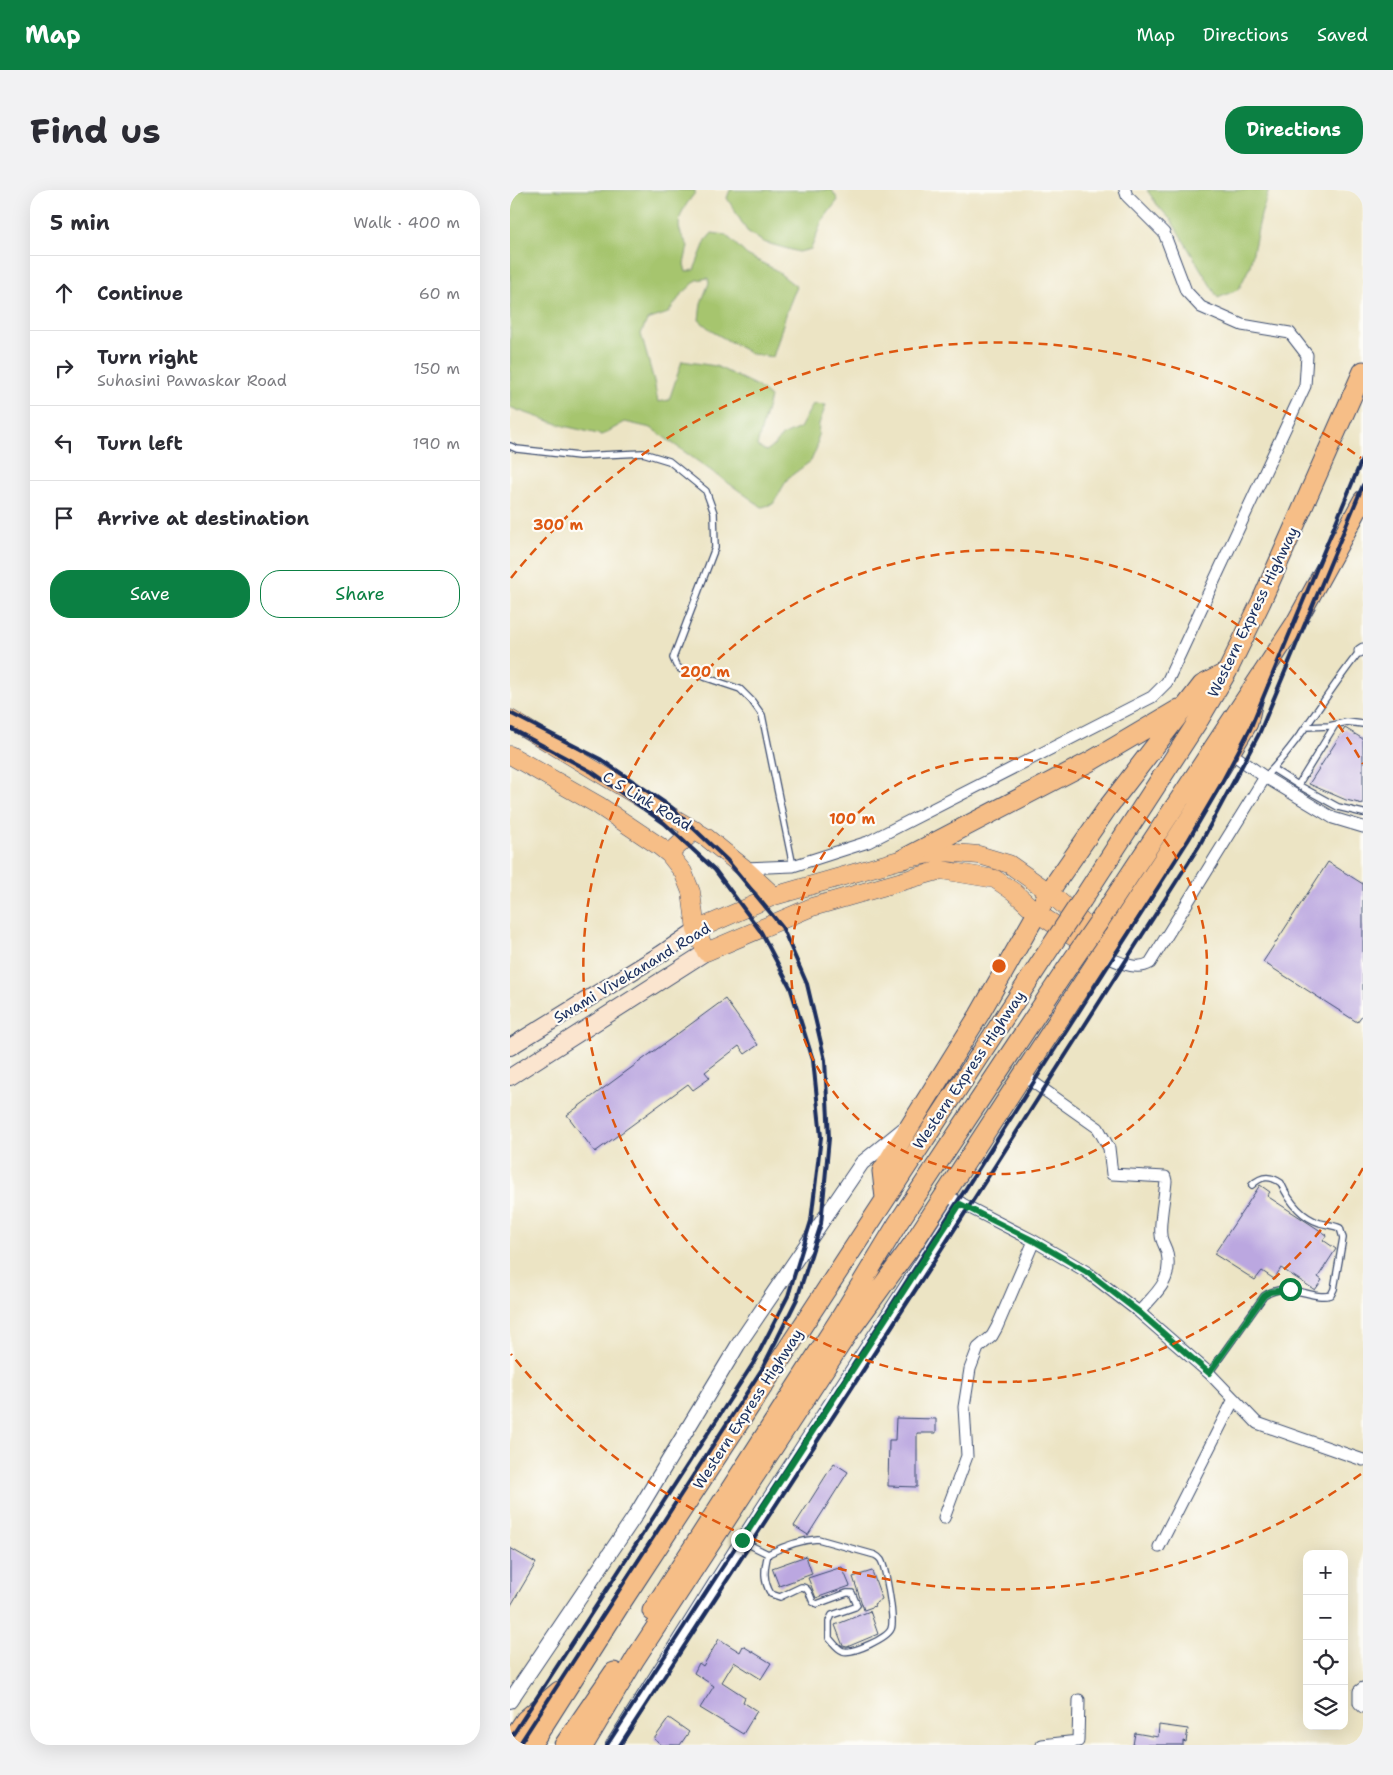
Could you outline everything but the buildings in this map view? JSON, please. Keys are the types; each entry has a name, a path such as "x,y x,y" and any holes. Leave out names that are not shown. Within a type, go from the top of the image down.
{"highway":[{"name":"Western Express Highway","path":"531,1745 628,1592 1195,726 1227,672 1261,602 1363,371"},
{"name":"Western Express Highway","path":"564,1745 591,1707 913,1202 1257,683 1294,624 1363,500"},
{"path":"885,1198 882,1171 979,1015 1049,892 1108,807 1202,684 1227,672"},
{"path":"584,1745 635,1659 848,1333 912,1245 953,1199 1024,1074 1231,753 1248,723 1257,683"},
{"path":"903,859 1091,761 1188,703"},
{"path":"913,1202 953,1199"},
{"path":"510,1742 525,1720 573,1680"},
{"path":"578,1745 591,1707"}],"main road":[{"name":"C S Link Road","path":"510,719 707,838 744,868 774,896"},
{"name":"C S Link Road","path":"510,755 598,805 669,854 683,872 690,892 696,930 706,952"},
{"path":"669,854 695,830"},
{"name":"Swami Vivekanand Road","path":"510,1047 661,954 696,930 774,896 903,859 943,852 979,855 1009,864 1049,892 1104,951"},
{"name":"Swami Vivekanand Road","path":"510,1078 706,952 812,907 941,870 995,879 1014,892 1037,913 1104,951"}],"street":[{"path":"744,868 793,866 868,842 1152,698 1167,682 1305,386 1307,355 1290,333 1242,326 1201,307 1186,291 1164,233 1127,196 1125,190"},
{"path":"1231,753 1269,773 1333,818 1363,827"},
{"path":"1104,951 1135,966 1145,966 1150,963 1269,773"},
{"path":"1024,1074 1098,1128 1109,1148 1112,1174 1165,1177 1161,1236 1166,1244 1168,1254 1168,1276 1139,1312"},
{"path":"510,1701 635,1516 738,1345 862,1163 912,1122"},
{"path":"613,1745 953,1199 1034,1241 1087,1272 1139,1312 1209,1373 1257,1423 1363,1460"},
{"path":"944,1518 967,1456 964,1407 970,1369 978,1348 992,1336 997,1327 1034,1241"},
{"path":"1159,1547 1234,1399"},
{"path":"1363,1688 1359,1691 1359,1703 1363,1708"},
{"path":"1042,1745 1078,1741 1079,1700"}],"lane":[{"path":"510,446 535,452 578,456 643,453 669,461 706,491 714,513 715,548 673,658 680,669 740,689 762,715 793,866"},
{"path":"1362,651 1307,727 1269,773 1298,785 1338,807 1363,813"},
{"path":"1307,727 1347,722 1363,724"},
{"path":"1298,785 1335,725"},
{"path":"1209,1373 1264,1296 1270,1292 1290,1289 1324,1297 1331,1295 1334,1289 1343,1238 1340,1228 1321,1223 1299,1212 1277,1180 1265,1177 1259,1178 1252,1185"},
{"path":"818,1539 875,1555 880,1559 888,1583 892,1621 891,1629 885,1636 854,1651 842,1651 828,1638 829,1621 832,1615 855,1607 857,1604 852,1593 817,1604 813,1602 804,1587 800,1587 780,1597 775,1596 771,1594 767,1587 764,1571 768,1554 783,1546 802,1540 818,1539"},
{"path":"742,1540 768,1554"}],"green space":[{"path":"510,190 695,190 695,193 683,210 679,226 688,246 684,264 686,272 694,270 706,240 712,233 726,235 747,255 774,269 797,287 773,357 752,354 713,332 699,320 701,303 709,283 708,278 697,280 681,295 668,313 647,320 641,334 658,402 669,400 682,361 716,366 757,386 770,397 757,446 766,451 775,445 782,436 800,428 813,404 826,405 819,424 817,447 811,461 788,478 773,504 762,507 651,428 625,422 602,435 564,426 510,407"},
{"path":"730,190 832,190 838,200 822,221 811,249 799,252 763,242 747,231 727,198"},
{"path":"1147,190 1269,190 1261,215 1250,266 1239,289 1218,298 1171,220"}],"railway":[{"path":"607,1745 827,1406 1189,839 1250,729 1363,457"},
{"path":"620,1745 935,1260 1199,846 1259,734 1363,485"},
{"path":"510,713 600,759 671,807 727,860 782,927 807,984 825,1060 829,1138 821,1224 797,1299 762,1369 519,1745"},
{"path":"510,728 592,772 664,823 715,870 761,932 790,987 813,1060 821,1137 811,1221 788,1296 754,1362 510,1739"}],"route":[{"path":"742,1540 960,1204 1034,1241 1087,1272 1139,1312 1209,1373 1264,1296 1270,1292 1290,1289"}]}
